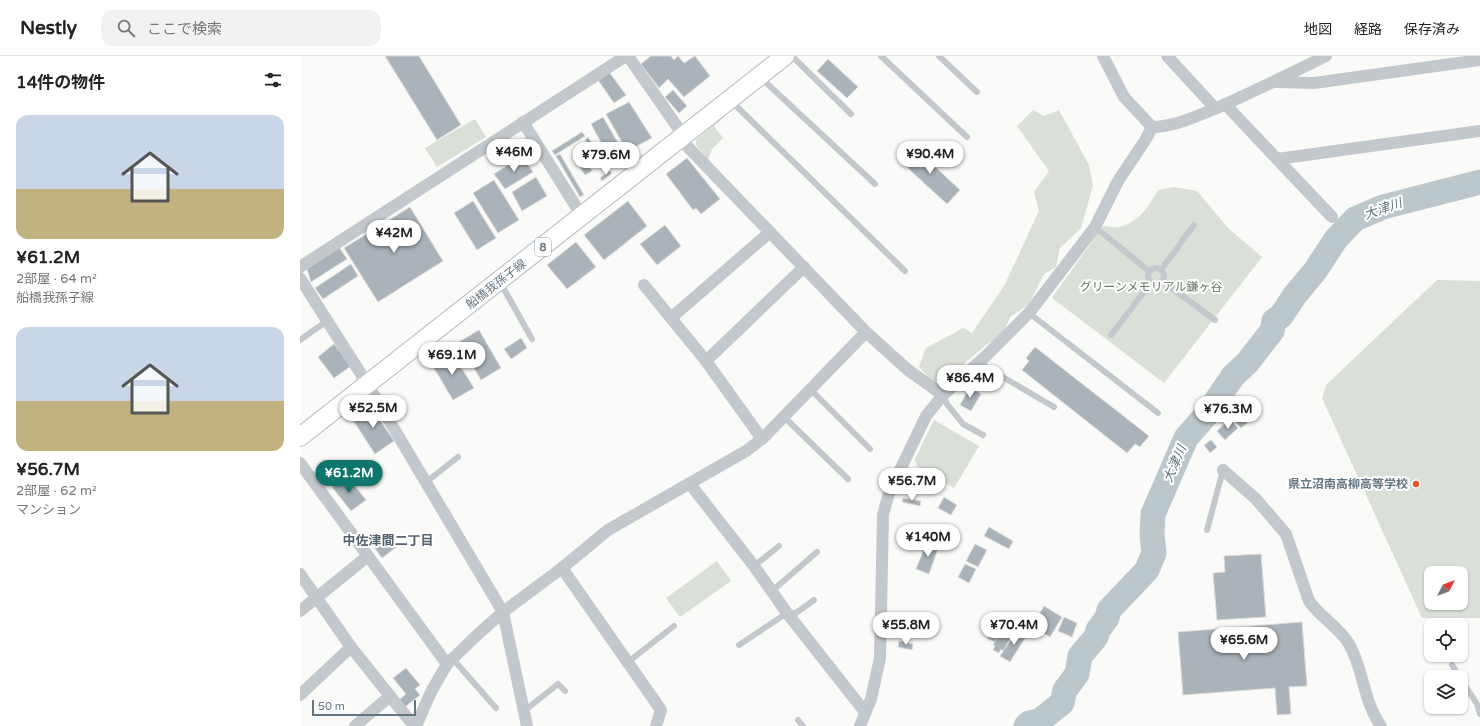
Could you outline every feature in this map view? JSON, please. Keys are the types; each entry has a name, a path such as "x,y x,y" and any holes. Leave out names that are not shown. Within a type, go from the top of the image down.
{"main road":[{"name":"船橋我孫子線","path":"300,437 785,56"}],"street":[{"path":"300,267 627,56 684,135 685,144 866,332 908,370 943,395"},
{"path":"1103,56 1124,97 1152,127 1162,127 1206,113 1276,82 1326,56"},
{"path":"1167,56 1277,159 1332,217"},
{"path":"1276,82 1314,83 1480,60"},
{"path":"523,122 582,216"},
{"path":"860,726 871,699 880,658 885,508 889,493 908,452 926,416 943,395 1029,313 1095,227 1118,181 1146,139 1152,127"},
{"path":"1277,159 1480,131"},
{"path":"671,318 770,232"},
{"path":"706,360 804,267"},
{"path":"300,278 368,385 503,612 527,726"},
{"path":"644,285 706,360 762,439"},
{"path":"300,574 351,647 415,726 431,692 449,661 503,612 562,568 608,530 746,451 762,439 866,332"},
{"path":"300,463 368,556 449,661"},
{"path":"1223,470 1256,499 1286,534 1309,601 1315,610 1348,642 1355,658 1370,707 1381,726"},
{"path":"690,484 754,566 787,613 865,712"},
{"path":"300,611 316,596 368,556"},
{"path":"562,568 661,710 656,726"},
{"path":"300,695 351,647"},
{"path":"355,726 390,696"}],"lane":[{"path":"792,56 850,114"},
{"path":"881,56 967,137"},
{"path":"939,56 977,92"},
{"path":"759,76 875,184"},
{"path":"730,100 905,271"},
{"path":"493,142 505,161"},
{"path":"1161,270 1194,225"},
{"path":"1095,227 1149,271"},
{"path":"1149,271 1153,268 1161,270"},
{"path":"1151,283 1159,284 1162,281 1164,277 1161,270"},
{"path":"1149,271 1148,279 1151,283"},
{"path":"500,281 532,339"},
{"path":"1162,281 1215,320"},
{"path":"1111,335 1151,283"},
{"path":"1029,313 1158,413"},
{"path":"300,340 327,321"},
{"path":"979,362 1054,407"},
{"path":"810,389 870,449"},
{"path":"943,395 947,404 963,424 982,435"},
{"path":"784,417 848,479"},
{"path":"425,483 458,457"},
{"path":"1207,530 1223,470"},
{"path":"754,566 779,546"},
{"path":"772,591 817,552"},
{"path":"739,645 787,613 796,612 814,600"},
{"path":"628,662 674,626"},
{"path":"449,661 496,708"},
{"path":"1452,665 1455,670"},
{"path":"524,711 558,684 565,692"},
{"path":"1468,690 1477,704 1480,714"},
{"path":"798,720 803,726"}],"green space":[{"path":"1033,110 1044,116 1059,110 1089,165 1093,186 1081,228 1060,248 1056,267 1044,274 1029,304 1010,317 1001,338 987,344 947,378 933,382 919,367 926,348 963,328 972,333 1004,286 1039,211 1034,192 1049,171 1017,126"},
{"path":"725,114 727,114 714,126 723,138 712,149 708,160 696,145 696,140"},
{"path":"475,119 486,137 437,167 425,148"},
{"name":"グリーンメモリアル鎌ヶ谷","path":"1173,187 1197,191 1229,229 1262,257 1164,383 1052,298 1103,226 1119,227 1132,222 1143,213 1158,190"},
{"name":"県立沼南高柳高等学校","path":"1437,280 1480,281 1480,618 1422,618 1322,398 1326,385"},
{"path":"934,420 979,446 954,488 917,466 915,459"},
{"path":"717,561 731,581 680,617 666,598"}],"building":[{"path":"385,56 419,56 461,125 437,140"},
{"path":"651,56 671,56 674,60 678,56 684,63 695,56 710,76 684,97 668,79 659,88 641,64"},
{"path":"828,59 858,87 847,98 817,71"},
{"path":"609,72 626,95 614,103 598,80"},
{"path":"673,90 687,106 679,113 665,97"},
{"path":"629,102 652,138 627,151 606,114"},
{"path":"603,117 621,148 608,155 591,124"},
{"path":"582,132 585,136 555,155 552,151"},
{"path":"588,137 607,167 603,169 585,140"},
{"path":"913,146 960,190 947,204 899,160"},
{"path":"580,151 592,171 585,175 572,155"},
{"path":"560,154 584,195 580,197 556,156"},
{"path":"522,156 533,172 505,189 494,174"},
{"path":"687,158 720,199 701,214 696,208 693,210 666,174"},
{"path":"609,171 612,173 602,181 600,178"},
{"path":"536,177 547,196 522,211 512,192"},
{"path":"494,180 519,220 498,233 473,193"},
{"path":"473,201 496,238 477,250 454,213"},
{"path":"628,201 647,226 604,260 584,235"},
{"path":"410,207 443,261 378,302 344,248"},
{"path":"665,225 681,246 657,265 640,244"},
{"path":"576,242 596,267 567,289 547,265"},
{"path":"339,247 347,259 311,282 307,269"},
{"path":"351,264 358,276 323,299 315,288"},
{"path":"479,330 501,368 481,380 459,342"},
{"path":"521,338 527,348 511,359 504,349"},
{"path":"334,344 351,366 334,378 318,357"},
{"path":"1035,347 1149,436 1140,447 1135,444 1127,453 1022,370 1029,361 1026,358"},
{"path":"451,351 474,388 453,400 431,363"},
{"path":"970,387 981,394 971,411 960,405"},
{"path":"370,405 394,441 375,454 351,417"},
{"path":"1244,405 1254,417 1241,428 1230,416"},
{"path":"1230,419 1238,428 1225,440 1217,431"},
{"path":"1211,440 1217,447 1210,453 1204,445"},
{"path":"347,476 366,500 351,511 332,487"},
{"path":"944,497 957,505 951,515 938,508"},
{"path":"903,498 921,501 920,506 902,502"},
{"path":"989,527 1013,541 1009,549 984,536"},
{"path":"390,534 399,545 382,558 374,547"},
{"path":"927,542 939,546 929,574 916,569"},
{"path":"975,544 987,550 978,567 966,561"},
{"path":"1261,554 1266,617 1217,620 1213,573 1225,572 1224,556"},
{"path":"965,564 976,569 969,583 958,577"},
{"path":"1044,606 1062,617 1050,637 1032,626"},
{"path":"1064,617 1077,623 1072,637 1058,631"},
{"path":"1302,622 1307,686 1289,687 1291,714 1277,715 1275,688 1183,695 1178,632"},
{"path":"1011,625 1016,628 1003,651 1001,649 999,653 993,650 995,646 993,645 1001,632 1006,635"},
{"path":"992,628 1000,631 995,642 987,638"},
{"path":"1018,629 1027,635 1010,662 1000,656"},
{"path":"899,641 913,644 912,650 898,647"},
{"path":"406,668 420,685 415,689 420,695 405,707 399,700 406,694 393,678"}],"waterway":[{"name":"大津川","path":"1026,726 1029,723 1039,721 1062,703 1065,690 1077,674 1080,656 1096,637 1098,630 1107,618 1109,610 1147,570 1154,553 1152,535 1153,514 1186,438 1207,414 1233,376 1247,363 1272,331 1274,321 1281,316 1295,295 1315,271 1336,239 1355,219 1383,207 1480,182"}],"place":[{"name":"県立沼南高柳高等学校","path":"1416,484"}],"district":[{"name":"中佐津間二丁目","path":"388,541"}]}
